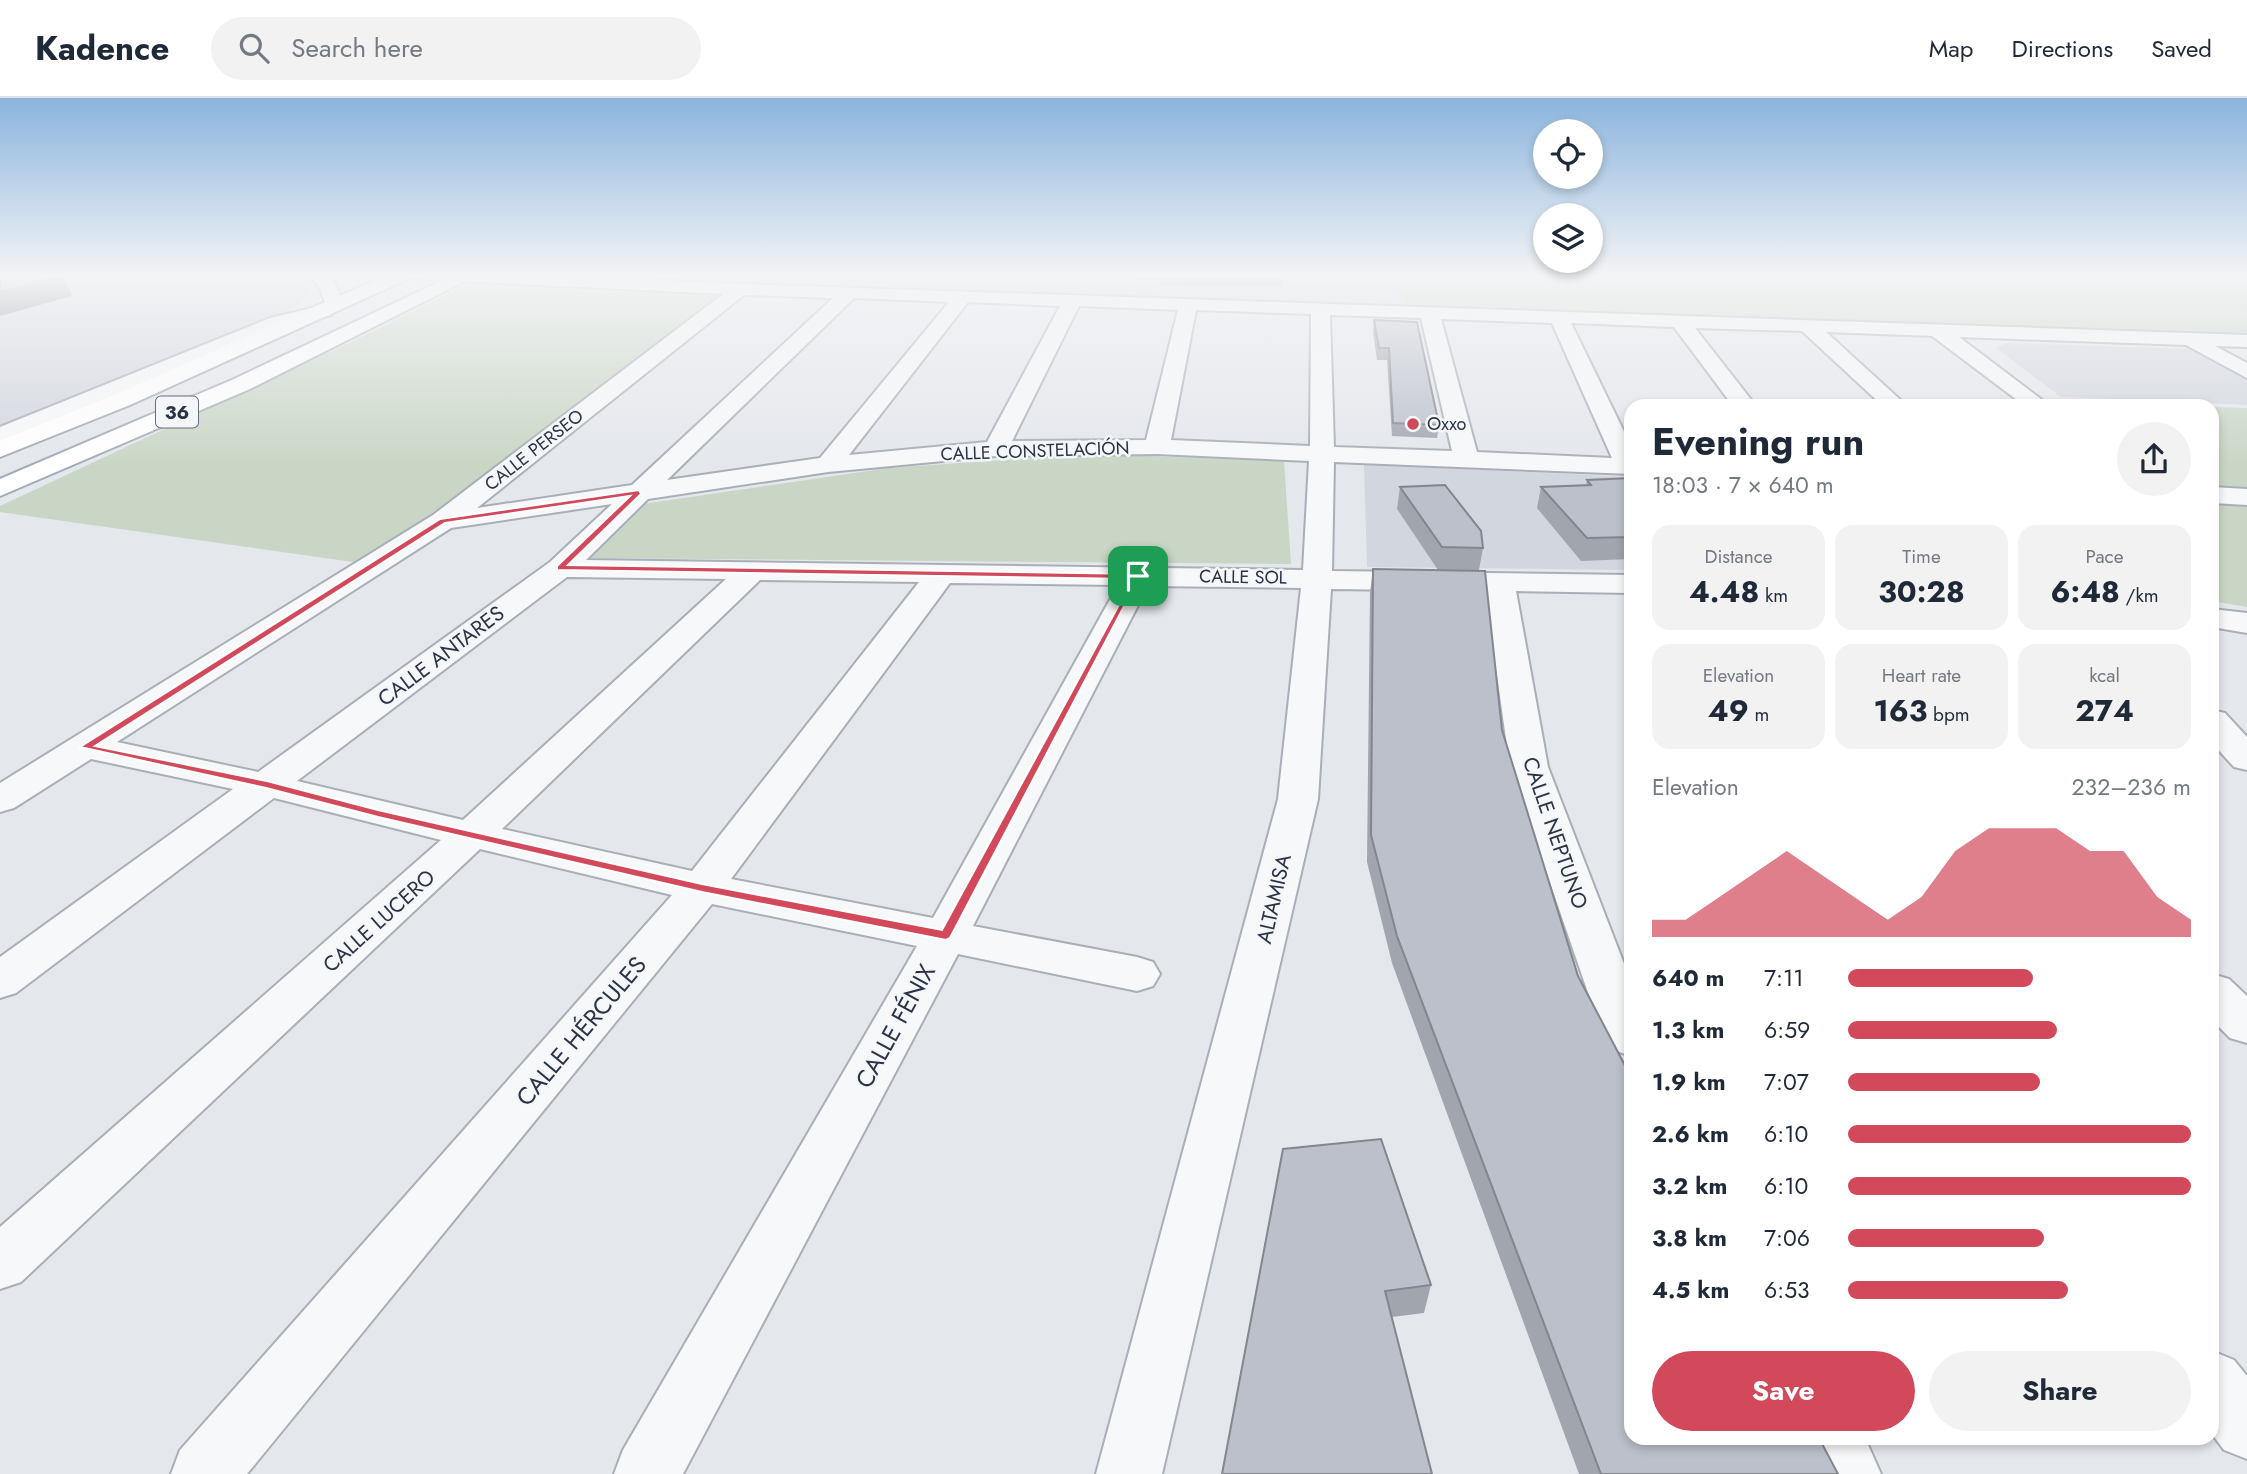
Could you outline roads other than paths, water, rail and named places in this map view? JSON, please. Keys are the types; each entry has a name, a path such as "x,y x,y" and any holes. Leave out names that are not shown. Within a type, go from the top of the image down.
{"main road":[{"name":"36","path":"0,450 262,338"},
{"name":"36","path":"0,488 242,384 337,338"}],"street":[{"path":"0,436 238,338"},
{"name":"CALLE PERSEO","path":"0,800 443,521 677,338"},
{"name":"CALLE ANTARES","path":"0,981 560,568 801,338"},
{"path":"828,464 930,338"},
{"path":"996,449 1053,338"},
{"path":"1157,447 1181,338"},
{"name":"ALTAMISA","path":"1129,1474 1298,799 1317,578 1322,452 1320,338"},
{"path":"1436,338 1466,458"},
{"path":"1569,338 1624,453"},
{"path":"1692,338 1740,399"},
{"path":"1821,338 1888,399"},
{"path":"1948,338 2030,399"},
{"path":"2163,338 2247,341"},
{"path":"2188,339 2247,372"},
{"name":"CALLE CONSTELACIÓN","path":"443,521 828,464 996,449 1157,447 1624,466"},
{"path":"2219,495 2247,497"},
{"name":"CALLE SOL","path":"560,568 1624,584"},
{"name":"CALLE LUCERO","path":"0,1263 160,1122 473,836 751,572"},
{"name":"CALLE HÉRCULES","path":"204,1474 702,888 941,574"},
{"name":"CALLE FÉNIX","path":"647,1474 946,935 1138,576"},
{"name":"CALLE NEPTUNO","path":"1499,580 1529,766 1624,1023"},
{"path":"2219,619 2247,623"},
{"path":"2219,729 2247,759"},
{"path":"86,747 267,785 473,836 702,888 1137,974"},
{"path":"2219,998 2247,1024"},
{"path":"2219,1391 2247,1427"},
{"path":"1833,1445 1848,1474"}],"place":[{"name":"Oxxo","path":"1413,424"}]}
